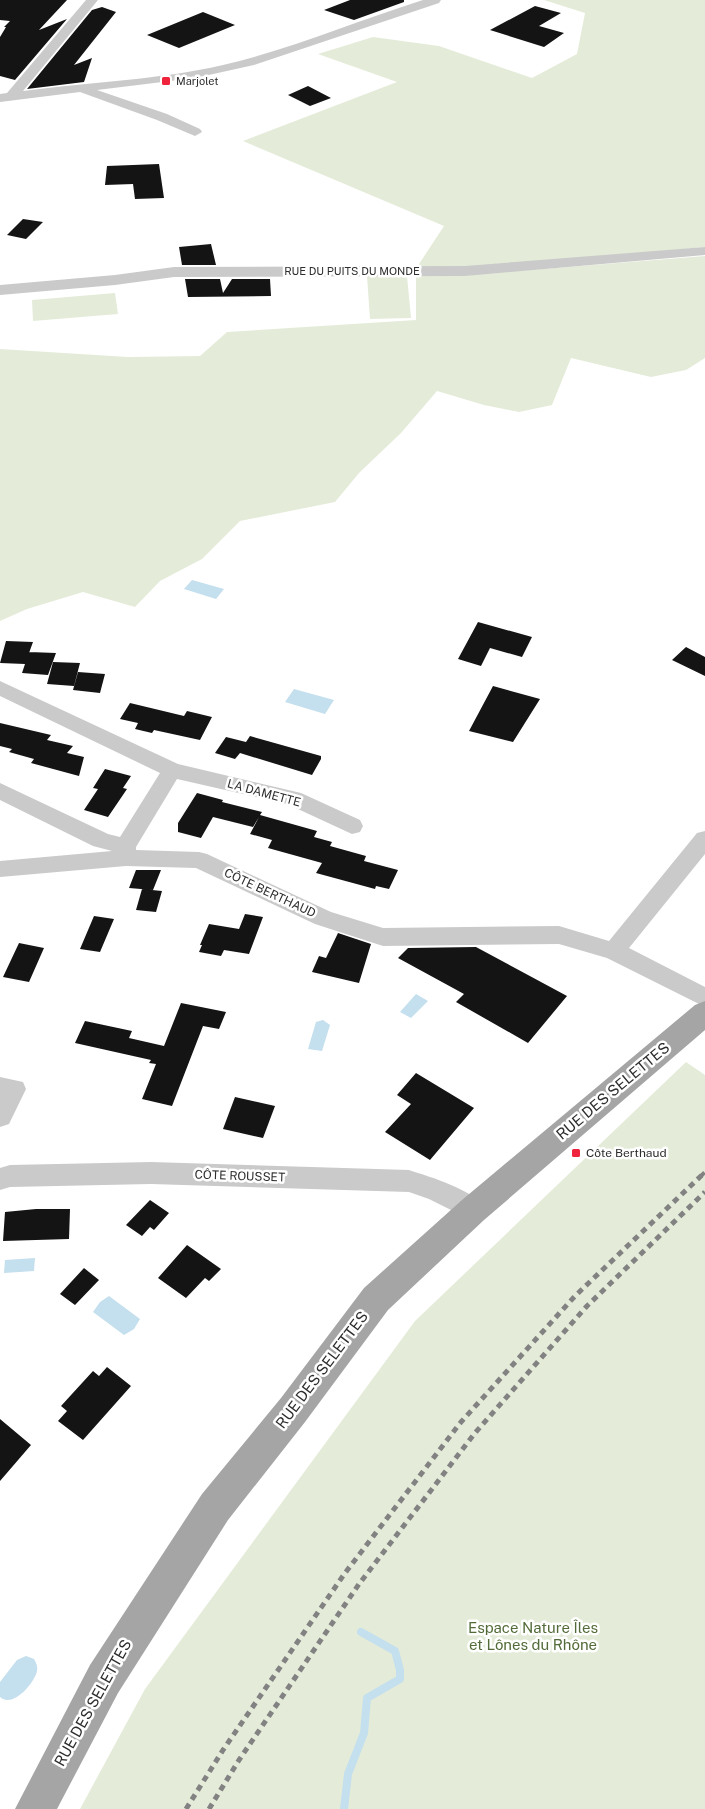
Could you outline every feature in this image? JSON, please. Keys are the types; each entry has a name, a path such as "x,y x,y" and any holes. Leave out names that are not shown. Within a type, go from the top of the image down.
{"main road":[{"name":"RUE DES SELETTES","path":"35,1809 104,1679 215,1508 293,1410 376,1299 473,1210 705,1013"}],"street":[{"path":"6,97 92,0"},
{"path":"6,97 80,89 222,69 302,46 398,11 436,0"},
{"path":"383,4 398,11"},
{"path":"80,89 162,117 195,132"},
{"name":"RUE DU PUITS DU MONDE","path":"0,290 115,280 174,272 465,270 705,251"},
{"name":"LA DAMETTE","path":"0,688 172,770 293,798 352,826"},
{"path":"0,791 126,853 172,770"},
{"path":"614,952 705,840"},
{"name":"CÔTE BERTHAUD","path":"0,869 126,853 199,860 323,918 383,937 559,935 614,952 705,998"},
{"path":"0,1086 14,1089 0,1117"},
{"name":"CÔTE ROUSSET","path":"0,1179 10,1176 151,1173 409,1181 438,1191 473,1210"}],"green space":[{"path":"544,0 705,0 705,247 465,269 419,269 419,264 444,226 243,141 397,82 318,54 373,37 439,46 532,78 577,54 585,13"},
{"path":"705,256 705,358 686,370 651,377 571,358 552,405 519,412 484,405 437,391 401,433 359,473 335,502 240,521 202,559 160,581 135,607 83,592 27,609 0,621 0,349 128,357 200,356 227,332 416,320 416,275 518,271"},
{"path":"367,276 407,276 411,318 370,319"},
{"path":"115,293 118,314 33,321 32,300"},
{"name":"Espace Nature Îles et Lônes du Rhône","path":"686,1062 705,1075 705,1809 80,1809 145,1689 415,1321"}],"water":[{"path":"192,580 224,589 216,599 184,589"},
{"path":"294,689 334,700 325,714 285,702"},
{"path":"416,994 428,1001 411,1018 400,1012"},
{"path":"323,1020 330,1025 322,1051 308,1049 316,1022"},
{"path":"35,1258 34,1271 4,1273 5,1260"},
{"path":"109,1296 140,1319 134,1329 124,1335 93,1312 100,1302"},
{"path":"26,1656 34,1659 37,1666 35,1676 23,1693 11,1700 5,1700 0,1697 0,1682 17,1660"}],"building":[{"path":"0,0 67,0 39,30 67,19 15,80 0,76 0,37 6,27 4,27 10,21 0,20"},
{"path":"350,0 404,0 404,2 354,20 324,10"},
{"path":"535,6 561,13 539,26 564,33 544,47 490,30"},
{"path":"102,7 116,12 74,65 92,58 84,82 27,89 92,10"},
{"path":"203,12 235,25 179,48 147,35"},
{"path":"308,86 331,98 310,106 288,95"},
{"path":"159,164 164,198 135,199 133,184 105,185 107,166"},
{"path":"23,219 43,222 26,239 7,235"},
{"path":"211,244 216,265 182,265 179,247"},
{"path":"185,279 220,279 223,293 232,279 270,279 271,296 188,297"},
{"path":"478,622 532,637 522,657 490,648 481,666 458,659"},
{"path":"6,641 33,642 25,664 0,663"},
{"path":"686,647 705,657 705,676 672,660"},
{"path":"29,652 56,653 48,675 22,673"},
{"path":"53,662 80,663 74,686 47,684"},
{"path":"78,672 105,674 100,693 73,690"},
{"path":"493,686 540,699 513,742 469,731"},
{"path":"130,703 184,716 187,711 212,717 200,740 154,730 152,733 135,729 138,723 120,719"},
{"path":"0,723 51,735 47,740 73,746 67,753 84,757 79,776 31,763 34,759 9,752 12,749 0,746"},
{"path":"250,736 321,756 321,759 312,775 240,753 235,759 215,753 226,737 246,742"},
{"path":"105,769 131,776 123,788 127,789 108,817 84,810 98,789 93,788"},
{"path":"197,793 223,800 222,802 262,812 260,815 317,831 314,837 332,842 330,846 366,856 364,861 398,870 389,889 376,886 375,889 316,873 322,863 268,848 272,840 250,834 259,817 253,827 213,817 201,838 178,832 178,823"},
{"path":"136,870 161,870 153,890 129,888"},
{"path":"142,889 162,891 156,912 136,910"},
{"path":"245,914 263,917 249,954 224,950 221,956 199,952 209,924 239,929"},
{"path":"94,916 114,919 100,952 80,949"},
{"path":"338,933 371,944 359,983 312,972 319,956 326,958"},
{"path":"19,943 44,948 29,982 3,977"},
{"path":"476,947 567,996 528,1043 456,1002 464,994 398,958 408,948"},
{"path":"181,1003 226,1012 219,1029 203,1026 172,1106 142,1099 156,1064 149,1063 151,1060 75,1043 85,1021 132,1031 129,1038 164,1046"},
{"path":"416,1073 474,1108 430,1160 385,1132 411,1104 397,1095"},
{"path":"235,1097 275,1106 263,1138 223,1129"},
{"path":"150,1200 169,1213 154,1230 150,1227 142,1236 126,1225"},
{"path":"36,1209 70,1209 69,1239 3,1241 5,1212"},
{"path":"187,1245 221,1269 209,1281 205,1278 186,1298 158,1278"},
{"path":"84,1268 99,1280 75,1305 60,1294"},
{"path":"107,1367 131,1386 83,1440 58,1421 67,1411 61,1406 93,1371 99,1376"},
{"path":"0,1419 31,1445 0,1481"}],"waterway":[{"path":"344,1809 348,1774 364,1733 367,1698 400,1679 400,1670 395,1651 361,1632"}],"railway":[{"path":"702,1175 705,1172"},
{"path":"186,1809 223,1750 345,1573 461,1422 575,1296 702,1175"},
{"path":"209,1809 239,1760 359,1584 475,1433 587,1306 705,1192"}],"place":[{"name":"Marjolet","path":"166,81"},
{"name":"Côte Berthaud","path":"576,1153"}]}
